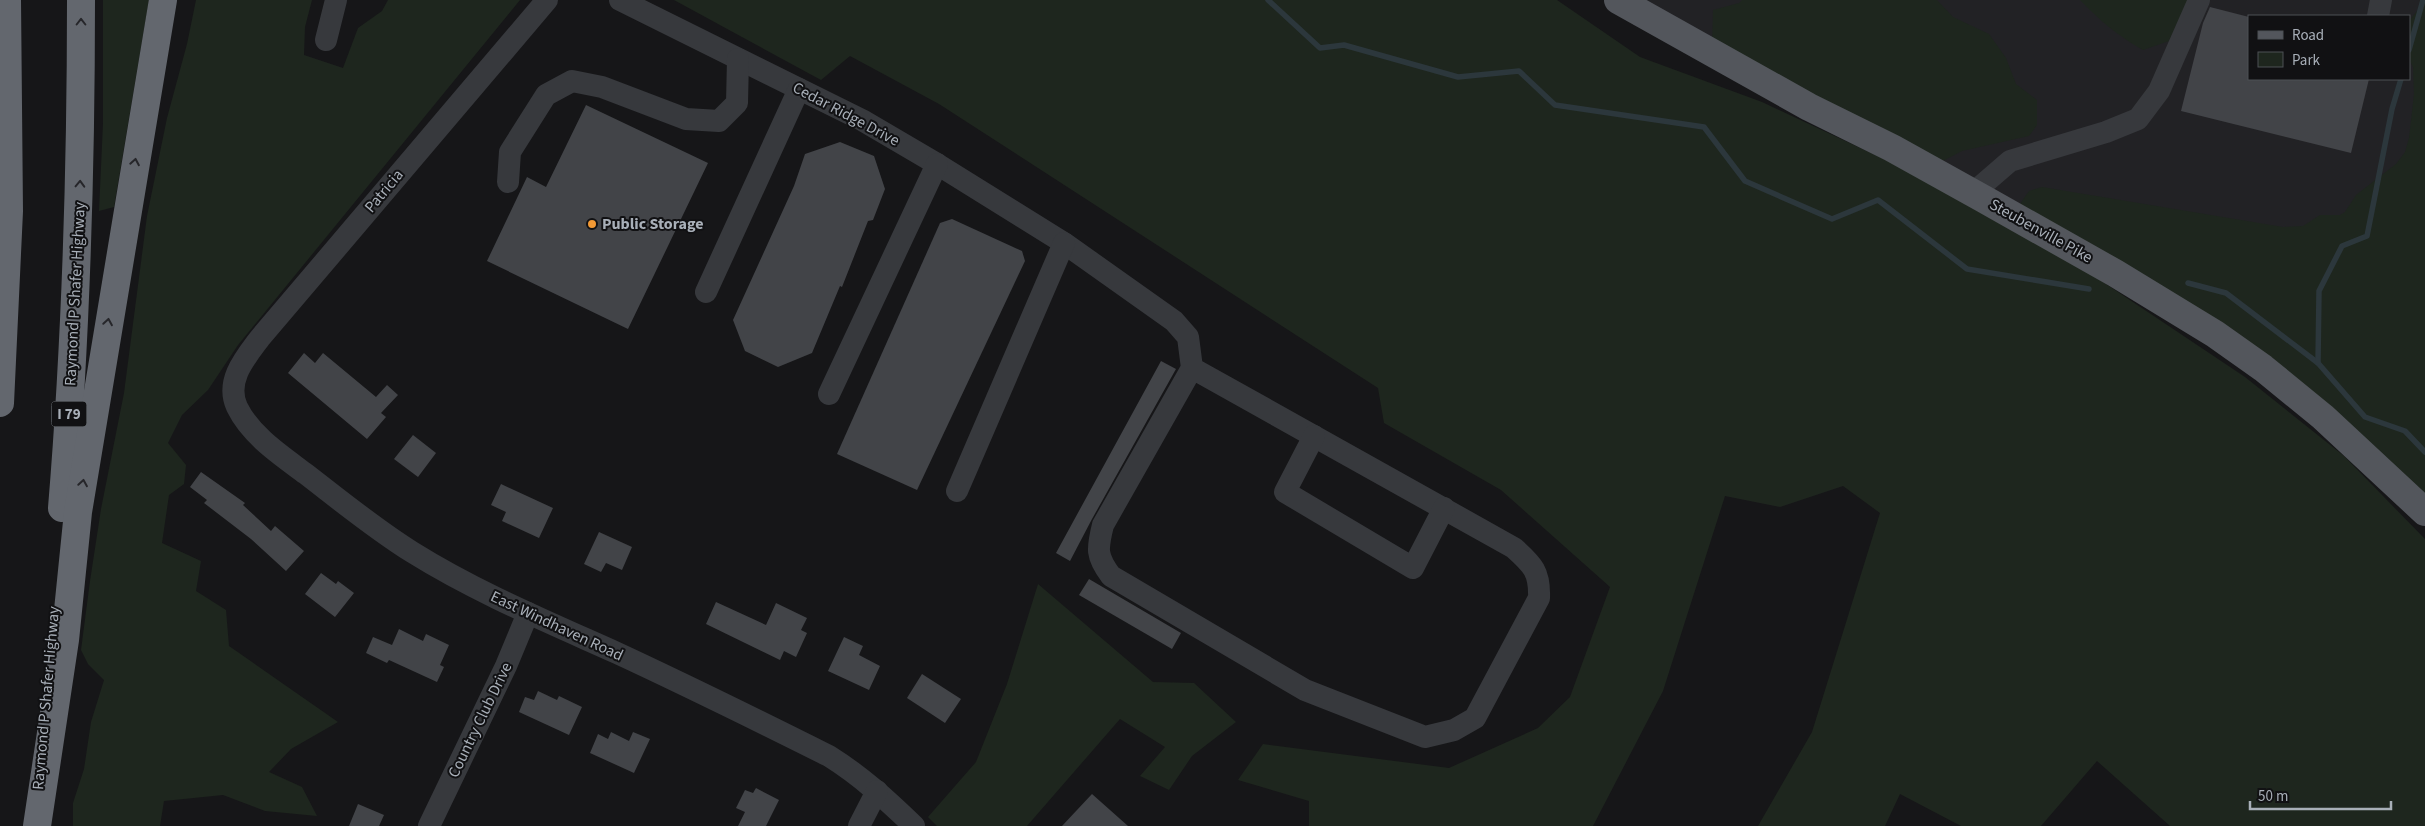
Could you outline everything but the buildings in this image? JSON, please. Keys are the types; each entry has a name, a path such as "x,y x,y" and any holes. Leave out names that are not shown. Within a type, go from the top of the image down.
{"highway":[{"path":"0,403 8,211 7,0"},
{"name":"Raymond P Shafer Highway","path":"36,826 64,480 76,298 81,153 81,0"},
{"path":"36,826 64,640 82,485 163,0"}],"main road":[{"name":"Steubenville Pike","path":"1620,1 1809,107 1892,148 2163,301 2264,368 2323,417 2425,512"}],"street":[{"path":"326,40 336,0"},
{"name":"Patricia","path":"233,388 235,375 260,338 547,0"},
{"name":"Cedar Ridge Drive","path":"620,0 862,120 1064,243 1174,321 1188,337 1192,368"},
{"path":"1973,193 2010,161 2106,132 2138,118 2159,92 2199,0"},
{"path":"2378,15 2381,0"},
{"path":"508,182 510,152 546,95 572,81 602,87 686,119 718,121 737,103 738,59"},
{"path":"706,292 799,89"},
{"path":"829,394 937,164"},
{"path":"957,491 1064,243"},
{"path":"1192,368 1314,436 1514,548 1534,567 1540,583 1539,598 1475,718 1454,730 1425,737 1305,690 1112,576 1101,562 1098,546 1103,524 1192,368"},
{"name":"East Windhaven Road","path":"233,388 237,406 247,423 269,445 360,517 420,557 528,613 642,665 829,756 850,769 914,826"},
{"path":"1314,436 1285,492 1413,568 1444,508"},
{"name":"Country Club Drive","path":"429,826 506,666 528,613"},
{"path":"859,826 876,791"}],"shaded area":[{"path":"1619,0 2425,0 2425,512 2263,368"}],"green space":[{"path":"103,0 149,0 114,207 99,211 103,123"},
{"path":"196,0 312,0 305,27 304,55 343,68 358,28 382,11 388,0 520,0 238,345 208,390 182,415 168,443 186,465 184,484 169,495 162,543 201,561 196,591 226,610 229,646 338,722 291,749 269,772 302,787 317,816 265,811 223,795 164,801 160,826 73,826 73,803 84,769 91,722 104,680 88,664 81,650 90,581 101,509 124,393 147,216 167,118 187,44"},
{"path":"674,0 1557,0 1640,57 1762,102 1886,160 2094,276 2245,377 2344,456 2425,539 2425,826 2170,826 2097,761 2041,826 1961,826 1900,794 1885,826 1758,826 1812,732 1880,513 1843,486 1780,507 1725,496 1663,691 1593,826 1309,826 1309,801 1238,780 1263,744 1449,768 1538,728 1570,697 1610,587 1501,490 1384,423 1378,388 939,104 850,56 821,80"},
{"path":"1742,0 1937,0 1953,17 1989,34 2006,58 2016,84 2037,100 2037,125 2029,136 1962,151 1931,167 1712,49 1713,10 1739,3"},
{"path":"2080,0 2188,0 2169,41 2143,50 2109,27"},
{"path":"2425,1 2425,510 2341,429 2015,211 2029,191 2042,187 2283,227 2303,226 2320,215 2340,215 2345,212 2356,195 2396,164 2405,152 2409,138 2414,94 2413,67 2410,61 2410,20"},
{"path":"1038,584 1153,682 1194,683 1236,722 1192,756 1169,790 1140,776 1165,747 1120,719 1027,826 937,826 928,817 976,762 1007,684"}],"waterway":[{"path":"1268,0 1320,48 1344,45 1458,77 1519,71 1555,105 1704,127 1745,181 1832,219 1878,200 1967,269 2089,289"},
{"path":"2410,46 2423,0"},
{"path":"2318,363 2319,291 2342,246 2367,236 2392,109 2401,80"},
{"path":"2188,283 2226,293 2318,363 2365,417 2405,431 2425,452"}],"place":[{"name":"Public Storage","path":"592,224"}]}
